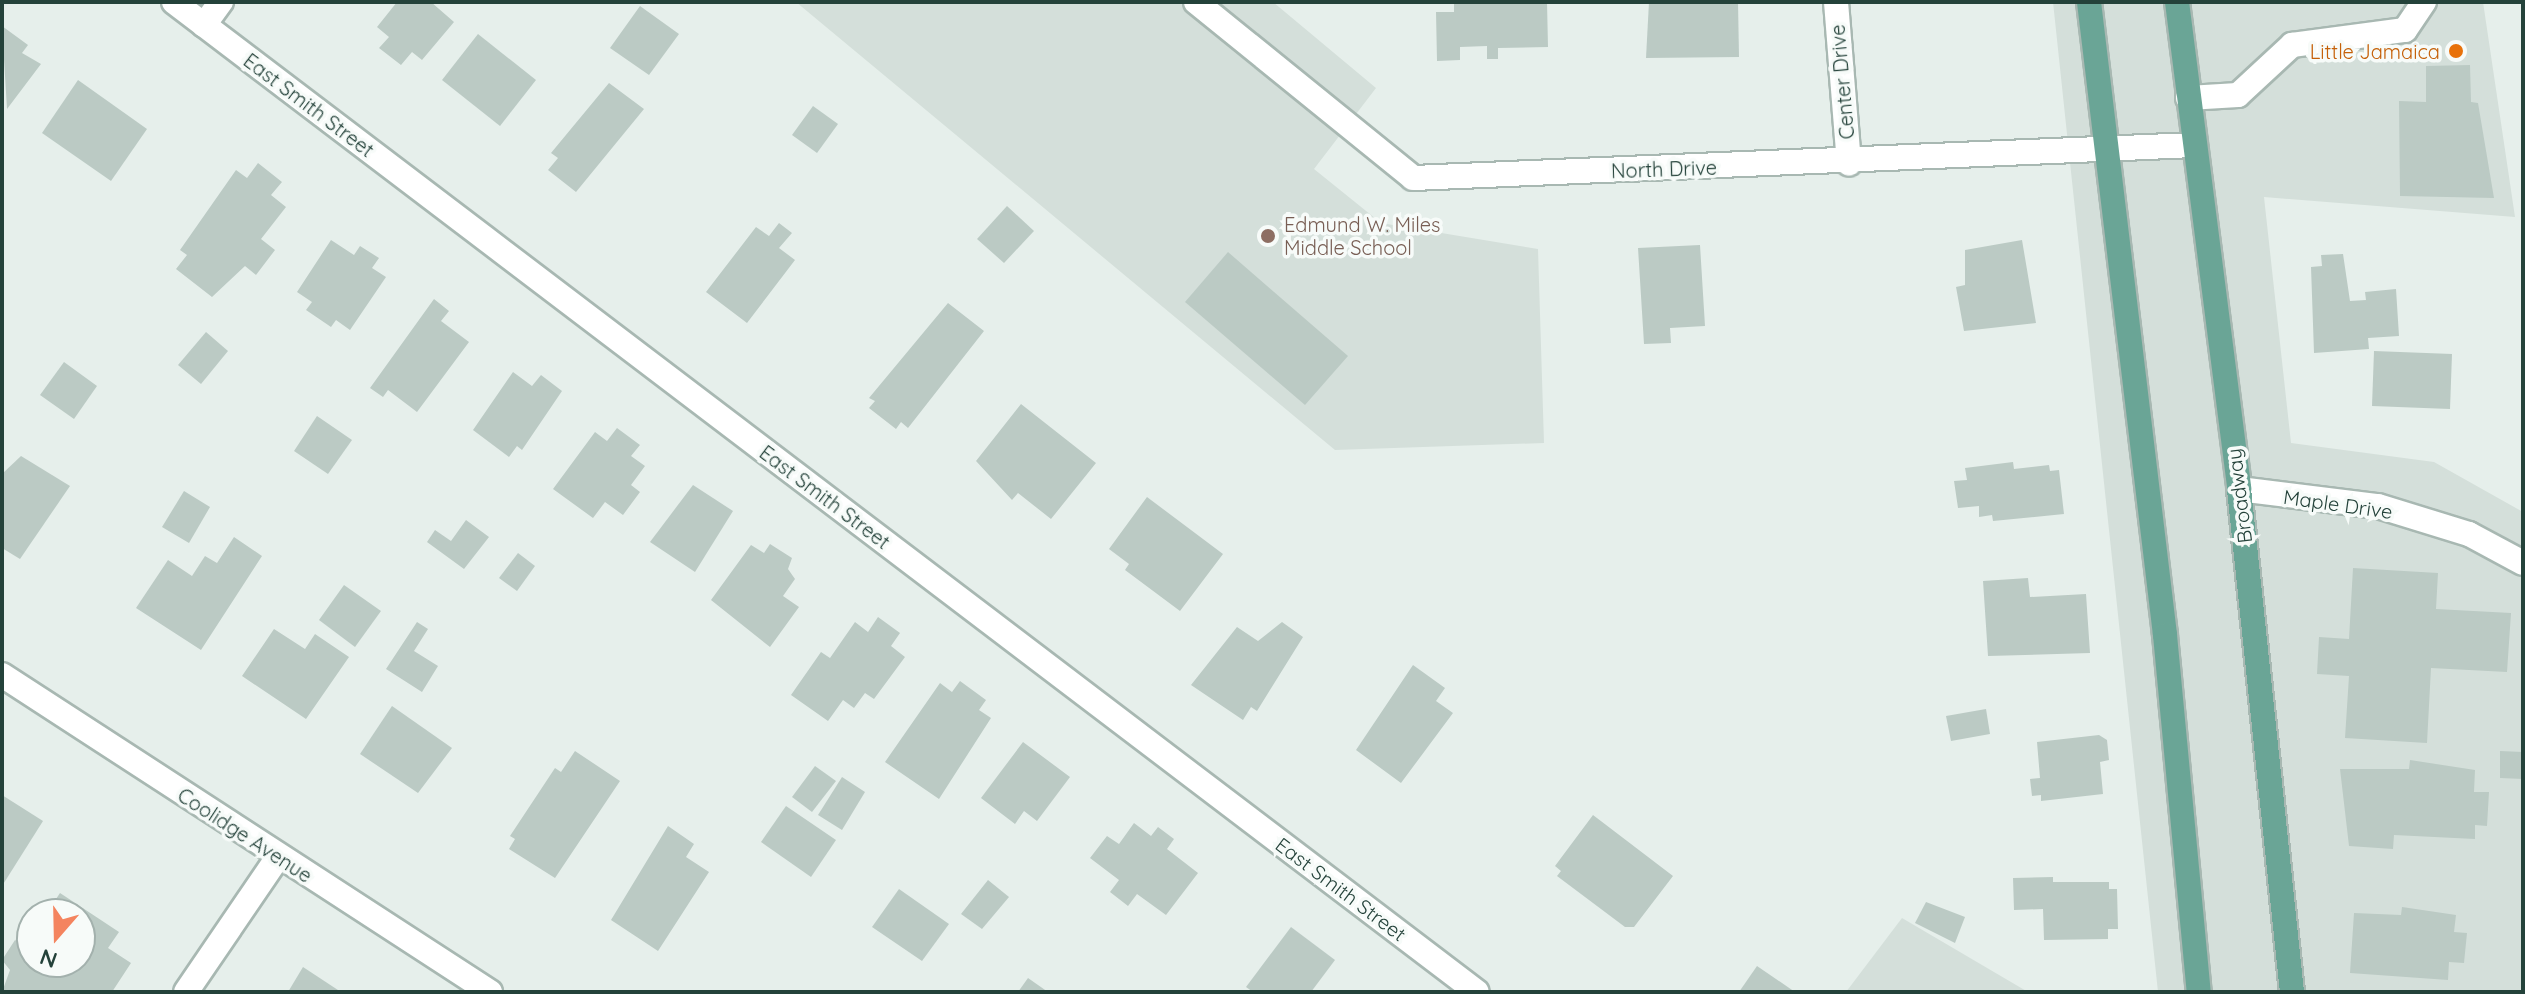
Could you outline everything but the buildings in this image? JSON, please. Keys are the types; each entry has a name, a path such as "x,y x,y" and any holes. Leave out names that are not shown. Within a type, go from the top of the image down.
{"main road":[{"path":"2089,2 2109,151 2199,992"},
{"name":"Broadway","path":"2177,2 2239,489 2292,992"}],"street":[{"name":"East Smith Street","path":"174,2 1477,992"},
{"path":"204,25 221,2"},
{"name":"North Drive","path":"1196,2 1413,178 1849,163 2194,145"},
{"name":"Center Drive","path":"1836,2 1849,163"},
{"path":"2188,98 2238,95 2292,45 2405,30 2424,2"},
{"name":"Maple Drive","path":"2239,489 2378,506 2469,534 2523,563"},
{"name":"Coolidge Avenue","path":"2,675 490,992"},
{"path":"186,992 278,857"}],"shaded area":[{"name":"Edmund W. Miles Middle School","path":"796,2 1273,2 1376,88 1314,169 1381,223 1538,249 1544,443 1335,450"},
{"path":"2053,2 2483,2 2515,217 2264,197 2291,443 2434,462 2523,512 2523,992 2158,992"},
{"path":"1902,918 2028,992 1846,992"}],"place":[{"name":"Little Jamaica","path":"2456,51"},
{"name":"Edmund W. Miles Middle School","path":"1268,236"}]}
